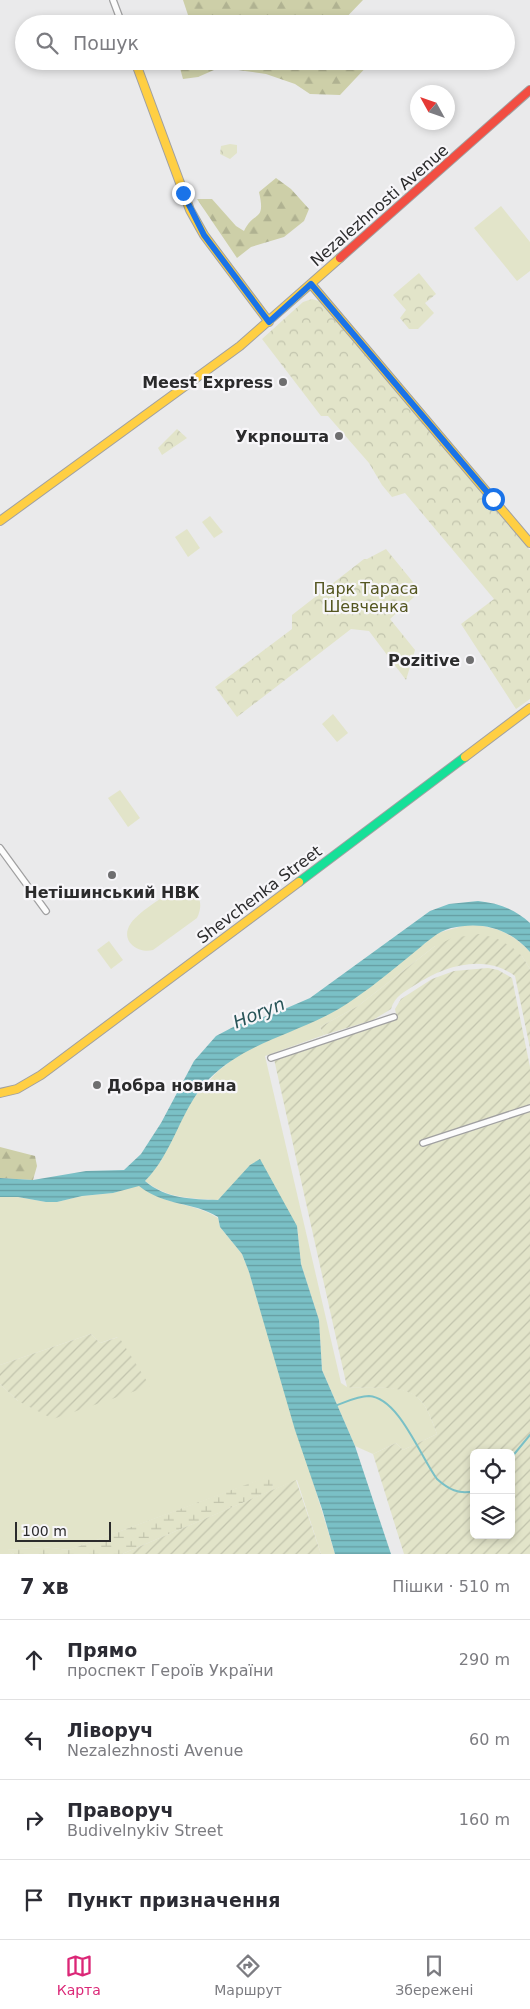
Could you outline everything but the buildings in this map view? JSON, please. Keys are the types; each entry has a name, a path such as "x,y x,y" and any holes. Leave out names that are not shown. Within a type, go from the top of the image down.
{"street":[{"path":"113,0 119,15"},
{"path":"138,70 190,210 204,235 269,322"},
{"name":"Nezalezhnosti Avenue","path":"0,521 240,346 530,90"},
{"path":"311,284 530,543"},
{"name":"Shevchenka Street","path":"0,1093 24,1087 41,1075 530,708"},
{"path":"0,848 46,911"},
{"path":"271,1058 394,1017"},
{"path":"423,1143 530,1108"}],"green space":[{"path":"183,0 363,0 349,15 188,15"},
{"path":"180,70 214,70 198,77 183,79"},
{"path":"238,70 364,70 340,95 310,94 295,84 266,74"},
{"path":"237,145 237,153 230,159 220,154 221,146"},
{"path":"276,178 291,189 309,209 304,221 284,237 251,247 237,258 197,199 212,199 236,226 244,231 260,212 259,192"},
{"path":"501,206 530,242 530,271 517,281 474,228"},
{"path":"419,273 436,294 425,303 434,313 418,329 409,329 400,318 406,310 393,295"},
{"path":"312,299 322,302 530,550 530,699 516,709 461,624 494,599 405,493 392,497 382,485 369,463 328,416 321,416 262,339 303,302"},
{"path":"177,429 187,438 162,455 158,448"},
{"path":"210,516 223,532 214,538 202,522"},
{"path":"187,529 200,548 188,557 175,537"},
{"name":"Парк Тараса Шевченка","path":"386,549 417,587 414,597 390,619 415,650 406,680 369,631 351,629 237,717 215,687 292,629 292,615 364,559"},
{"path":"333,714 348,733 337,742 322,724"},
{"path":"120,790 140,818 128,827 108,798"},
{"path":"183,888 189,889 199,898 200,908 197,918 153,950 147,951 136,948 128,940 127,935 131,923 147,908 163,897"},
{"path":"466,925 493,928 516,939 530,952 530,969 522,956 435,946 358,1006 320,1027 324,1035 265,1056 341,1383 347,1387 356,1388 397,1389 415,1395 427,1409 437,1434 403,1450 396,1443 373,1454 355,1446 322,1370 319,1320 301,1264 297,1226 234,1184 218,1200 188,1198 171,1194 145,1181 161,1161 185,1111 197,1094 217,1072 239,1054 338,1009 438,933"},
{"path":"479,934 496,938 512,947 522,956 530,969 530,1048 515,976 503,969 477,964 464,965 438,972 404,992 397,998 391,1009 373,1020 324,1035 320,1027 358,1006 435,946 452,938"},
{"path":"109,941 123,960 111,969 97,950"},
{"path":"488,968 498,970 512,978 530,1067 530,1554 404,1554 373,1454 396,1443 403,1450 437,1434 427,1409 415,1396 397,1389 347,1387 274,1059 397,1019 395,1009 401,999 432,979 454,971"},
{"path":"0,1147 35,1156 37,1166 33,1180 0,1178"},
{"path":"139,1185 158,1197 199,1209 218,1218 220,1227 242,1254 335,1554 321,1554 297,1480 273,1490 271,1476 69,1550 43,1547 8,1550 14,1554 0,1554 0,1384 18,1401 118,1337 100,1343 91,1334 0,1365 0,1197 18,1197 57,1202 82,1196 113,1193"},
{"path":"91,1334 100,1343 119,1337 150,1386 53,1419 18,1401 0,1384 0,1365"},
{"path":"272,1475 273,1490 122,1554 14,1554 7,1550 43,1547 69,1550"},
{"path":"296,1480 321,1554 122,1554"}],"water":[{"path":"478,901 506,908 530,923 530,952 513,937 494,928 484,926 462,926 437,934 394,969 337,1010 261,1044 225,1065 199,1091 163,1157 145,1181 170,1195 218,1200 250,1165 260,1159 297,1226 301,1264 319,1320 322,1370 355,1446 391,1554 335,1554 295,1430 249,1272 242,1254 220,1227 218,1217 198,1208 169,1201 149,1193 139,1186 113,1193 82,1196 57,1202 18,1197 0,1197 0,1178 33,1180 86,1171 124,1170 141,1154 161,1123 194,1061 216,1036 237,1025 273,1014 310,998 430,911 449,904"}],"waterway":[{"path":"335,1406 365,1396 380,1399 399,1417 437,1479 445,1486 459,1492 470,1492"},
{"path":"515,1453 530,1435"}],"traffic: fast":[{"path":"299,882 465,757"}],"traffic: slow":[{"path":"138,70 190,210 204,235 269,322"},
{"path":"0,521 240,346 340,258"},
{"path":"311,284 530,543"},
{"path":"465,757 530,708"},
{"path":"0,1093 17,1089 41,1075 299,882"}],"traffic: jam":[{"path":"340,258 530,90"}],"place":[{"name":"Meest Express","path":"283,382"},
{"name":"Укрпошта","path":"339,436"},
{"name":"Pozitive","path":"470,660"},
{"name":"Нетішинський НВК","path":"112,875"},
{"name":"Добра новина","path":"97,1085"}],"route":[{"path":"183,193 204,235 269,322 311,284 493,499"}],"water label":[{"name":"Horyn","path":"259,1013"}]}
